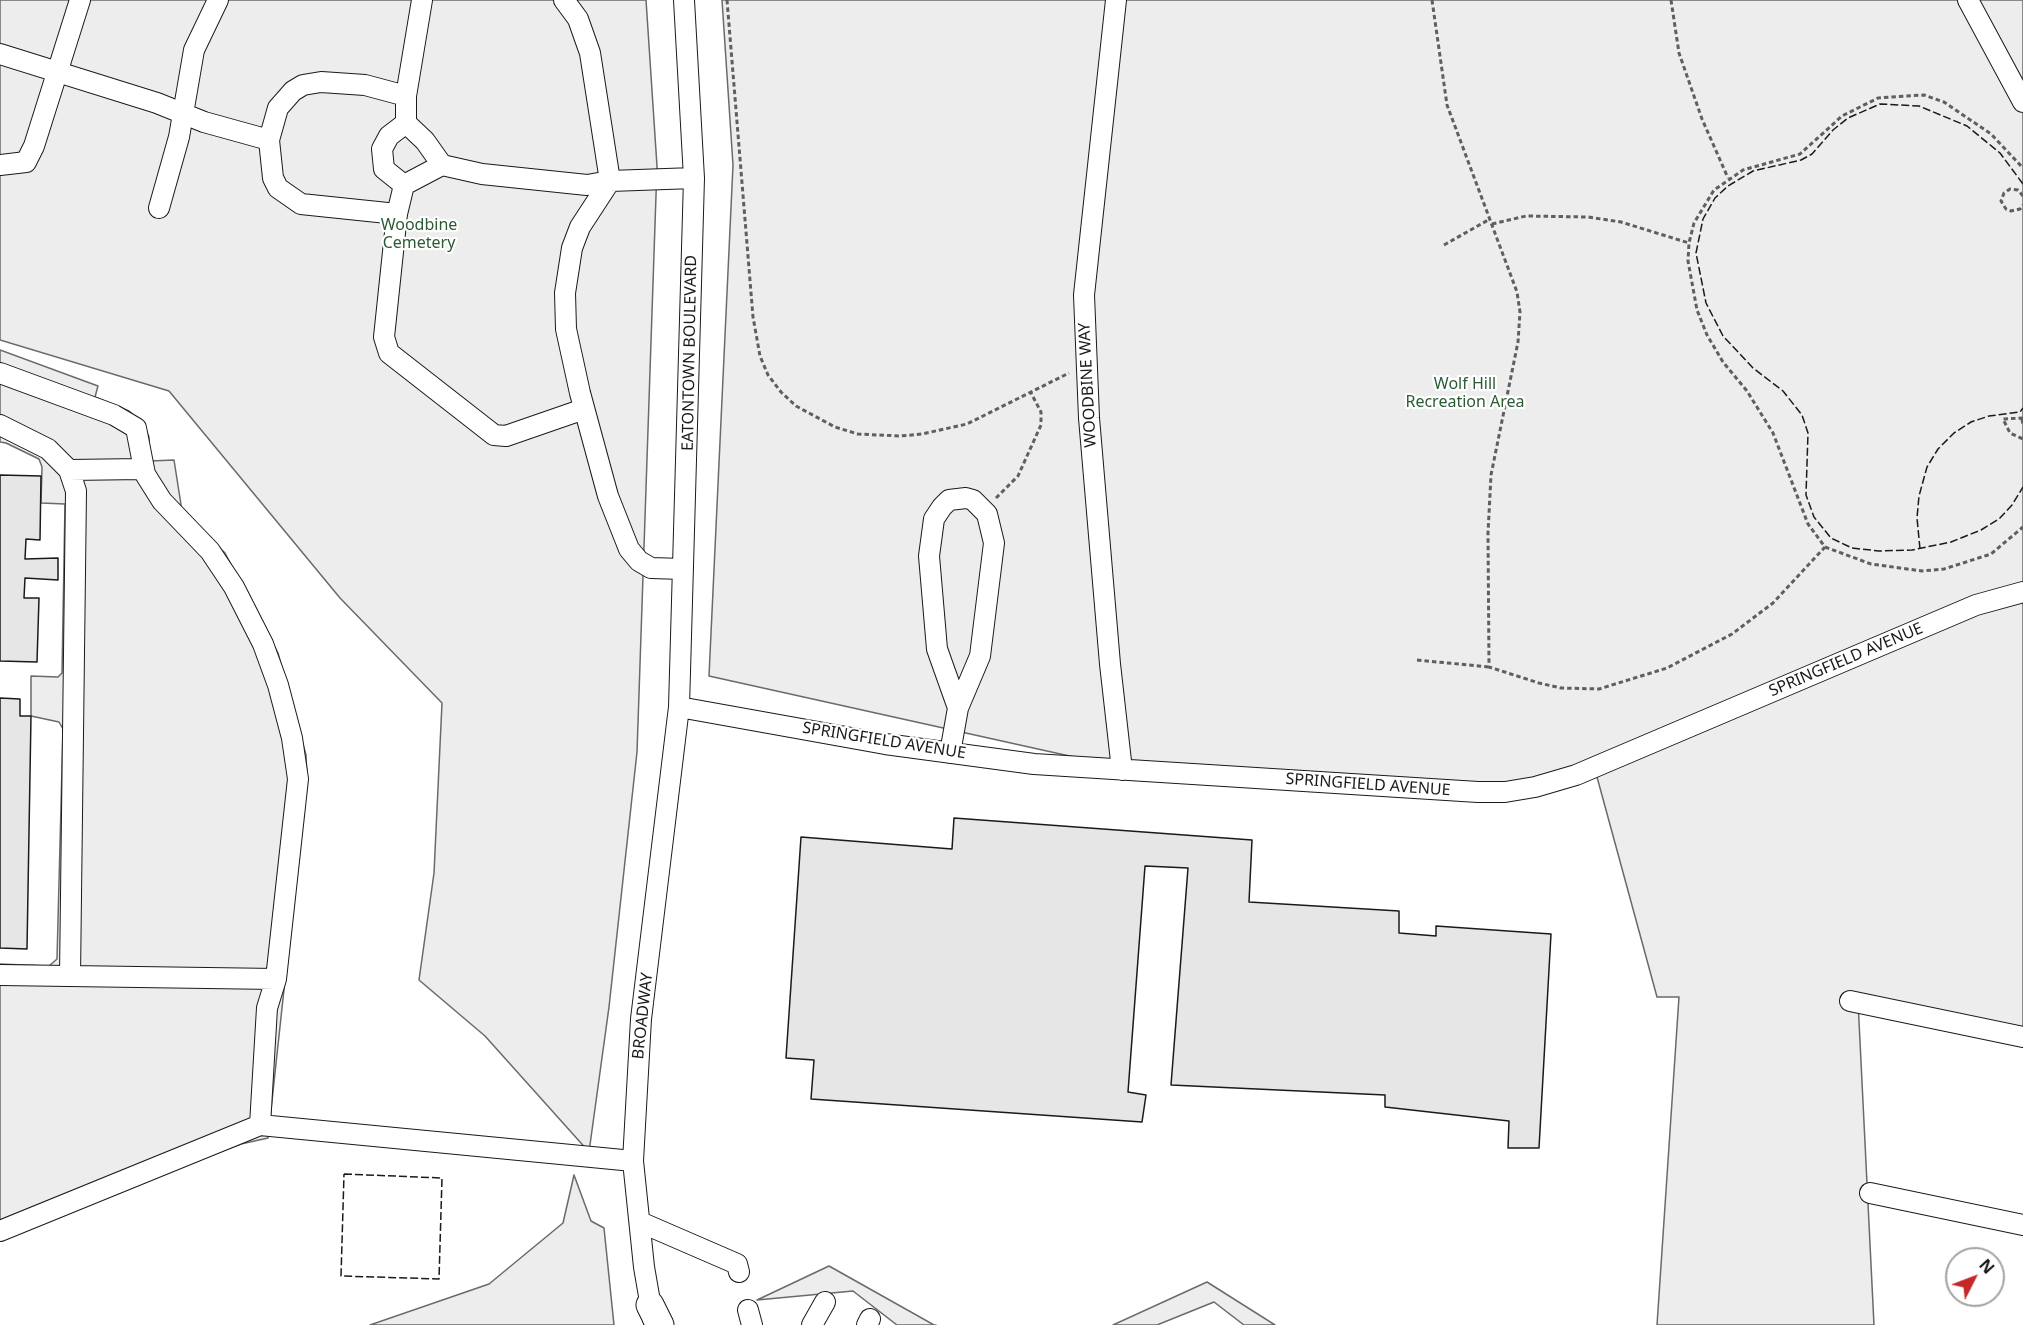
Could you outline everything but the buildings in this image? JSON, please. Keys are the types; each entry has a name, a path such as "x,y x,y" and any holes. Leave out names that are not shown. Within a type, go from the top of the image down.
{"street":[{"path":"0,165 26,162 34,146 80,0"},
{"path":"159,208 182,113 194,50 218,0"},
{"path":"422,0 406,96 406,123 425,141 442,165"},
{"path":"564,0 578,19 590,53 610,181 580,227 572,248 566,283 566,329 584,409 608,496 629,549 639,561 651,568 683,569"},
{"name":"EATONTOWN BOULEVARD","path":"679,706 694,178 684,0"},
{"name":"WOODBINE WAY","path":"1116,0 1086,257 1084,295 1086,363 1110,664 1122,770"},
{"path":"1968,0 2023,102"},
{"path":"0,54 269,140"},
{"path":"397,214 300,204 288,198 278,188 273,178 269,140 278,108 293,91 303,85 321,82 365,86 406,96"},
{"path":"404,185 384,169 381,159 382,149 389,136 406,123"},
{"path":"584,409 506,436 494,435 389,353 384,337 397,214 404,185 442,165 482,174 587,185 610,181 694,178"},
{"path":"0,373 131,423 139,434 142,469 162,501 210,551 234,587 263,644 287,718 298,779 276,979 267,1008 260,1125"},
{"path":"0,426 48,449 69,470 76,491 78,515 70,976"},
{"path":"69,470 142,469"},
{"path":"950,753 958,708 980,656 994,543 992,528 983,508 974,500 966,498 949,501 934,519 929,556 937,649 958,708"},
{"name":"SPRINGFIELD AVENUE","path":"679,706 835,735 1034,764 1478,792 1535,787 1576,775 1976,605 2023,592"},
{"name":"BROADWAY","path":"655,1318 633,1161 641,1018 679,706"},
{"path":"0,975 276,979"},
{"path":"1850,1001 2023,1037"},
{"path":"0,1231 260,1125 633,1161"},
{"path":"1870,1193 2023,1225"},
{"path":"640,1222 737,1264 739,1272"},
{"path":"812,1325 825,1302"}],"path":[{"path":"727,0 753,317 760,356 768,375 781,392 796,406 836,427 858,434 880,436 922,434 967,424 1086,363"},
{"path":"1432,0 1447,105 1517,292 1520,326 1491,476 1488,533 1489,667"},
{"path":"1671,0 1678,53 1702,119 1728,178"},
{"path":"2023,168 1991,134 1944,102 1924,95 1878,98 1861,105 1830,125 1812,145 1800,154 1743,170 1728,178 1714,190 1702,207 1689,243 1692,286 1707,335 1773,433 1808,524 1826,547 1871,564 1922,571 1944,569 1990,554 2023,527"},
{"path":"2023,195 2018,190 2010,189 2004,193 2001,201 2006,209 2011,211 2020,209 2023,205"},
{"path":"1492,224 1526,216 1570,215 1621,222 1689,243"},
{"path":"1444,245 1490,219"},
{"path":"983,508 1018,477 1041,425 1041,412 1031,393"},
{"path":"2023,425 2023,418 2003,419 2010,432 2023,439"},
{"path":"1417,660 1489,667 1539,683 1581,690 1599,689 1645,677 1732,634 1773,603 1826,547"}],"shaded area":[{"name":"Woodbine Cemetery","path":"0,0 646,0 657,166 637,752 609,1007 589,1152 485,1036 419,980 434,873 442,703 340,598 169,391 0,340"},
{"name":"Wolf Hill Recreation Area","path":"722,0 2023,0 2023,1036 1858,1001 1874,1325 1657,1325 1679,997 1657,997 1594,766 1503,789 1128,769 709,676 733,165"},
{"path":"0,350 98,386 95,397 129,411 143,423 149,437 150,461 174,460 182,511 225,553 278,653 306,755 307,776 268,1138 241,1144 0,1233 0,964 49,966 57,959 63,729 59,722 31,716 31,676 58,677 62,673 65,504 41,503 42,467 39,459 0,442"},
{"path":"574,1175 591,1221 604,1228 614,1325 370,1325 489,1284 563,1223"},
{"path":"829,1266 934,1325 897,1325 853,1291 757,1300"},
{"path":"1207,1282 1275,1325 1244,1325 1214,1302 1157,1325 1113,1325"}],"fence":[{"path":"2023,184 2000,153 1967,126 1919,106 1880,104 1848,118 1833,130 1812,154 1801,160 1753,171 1728,186 1715,198 1703,219 1696,253 1706,303 1723,336 1753,368 1783,391 1802,415 1808,433 1806,495 1814,517 1831,538 1852,548 1879,551 1912,550 1951,542 1981,530 1999,519 2012,505 2023,487"},
{"path":"1920,549 1917,518 1919,496 1927,467 1938,449 1954,433 1971,422 1989,416 2020,412 2023,408"},
{"path":"344,1174 442,1178 439,1279 341,1276 344,1174"}]}
